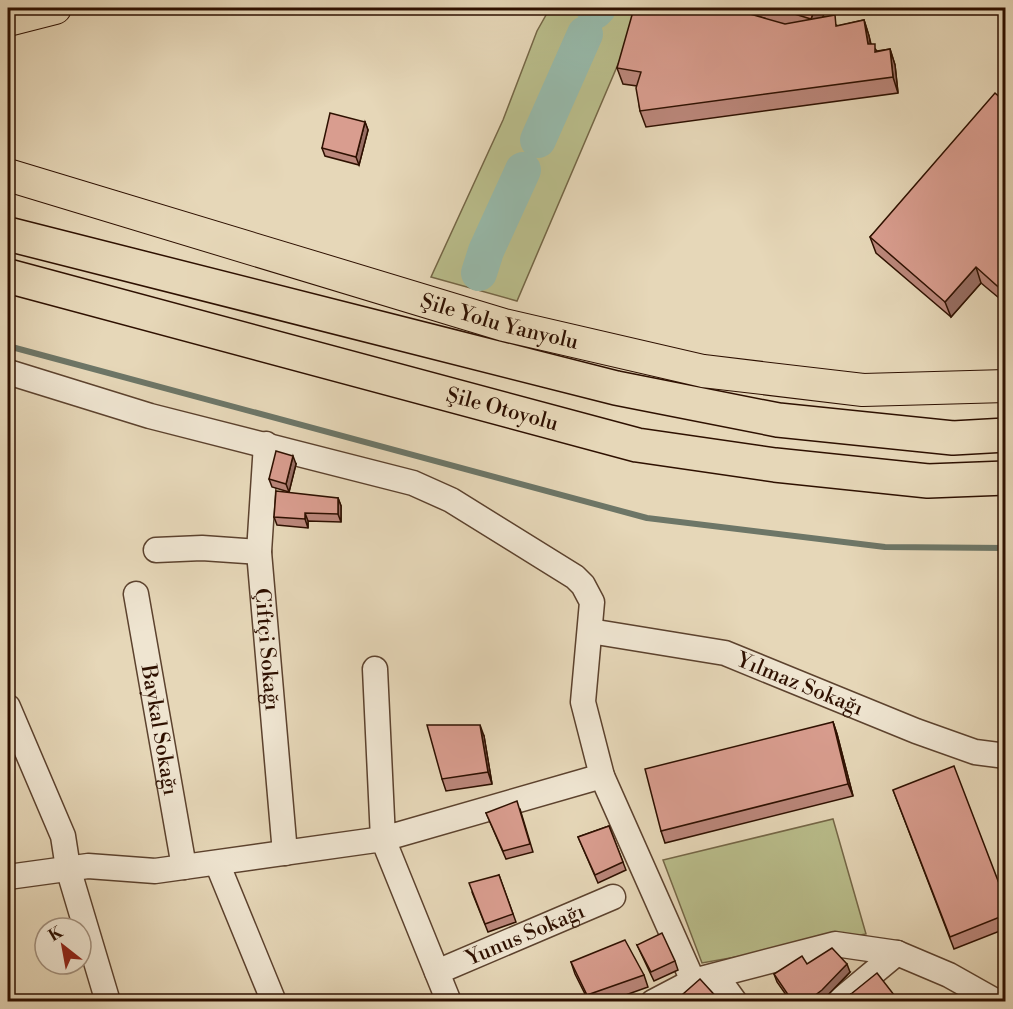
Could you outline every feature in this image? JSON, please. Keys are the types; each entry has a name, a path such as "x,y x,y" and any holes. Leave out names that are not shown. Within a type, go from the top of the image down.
{"highway":[{"path":"8,234 616,388 778,420 953,438 1005,435"},
{"name":"Şile Otoyolu","path":"8,276 637,445 775,465 928,481 1005,478"}],"main road":[{"path":"8,19 55,8"},
{"name":"Şile Yolu Yanyolu","path":"8,175 504,325 703,372 863,390 1005,386"}],"street":[{"path":"8,372 150,416 413,483 451,500 575,577 583,585 592,602 583,702 602,776 693,981 729,993"},
{"name":"Çiftçi Sokağı","path":"266,444 259,552 285,853"},
{"path":"156,550 202,548 259,552"},
{"name":"Baykal Sokağı","path":"136,594 184,867"},
{"name":"Yılmaz Sokağı","path":"590,631 724,653 975,752 1005,756"},
{"path":"375,669 383,839 449,1002"},
{"path":"8,707 14,739 63,836 68,868 108,1002"},
{"path":"8,877 88,866 155,871 383,839 602,776"},
{"path":"217,863 274,1002"},
{"name":"Yunus Sokağı","path":"437,972 613,897"},
{"path":"653,1002 693,981 835,944 897,953 949,975 997,1002"},
{"path":"838,1002 897,953"}],"green space":[{"path":"550,8 642,8 517,301 431,277 503,120 537,31"},
{"path":"833,819 866,934 702,963 663,860"}],"building":[{"path":"634,8 729,8 785,24 835,15 836,26 864,20 868,44 875,44 875,52 890,49 893,77 640,111 636,88 641,72 617,68"},
{"path":"775,8 815,8 811,19"},
{"path":"995,93 1005,102 1005,293 976,267 945,302 870,237"},
{"path":"330,113 365,122 356,157 322,148"},
{"path":"276,451 293,456 286,484 269,479"},
{"path":"276,491 338,498 338,514 305,513 305,519 274,517"},
{"path":"833,722 848,784 661,831 645,769"},
{"path":"427,725 480,725 488,772 442,779"},
{"path":"954,766 1005,899 1005,915 950,937 893,790"},
{"path":"517,801 530,844 503,851 486,813"},
{"path":"609,826 623,862 595,875 578,837"},
{"path":"499,875 513,914 485,924 469,883"},
{"path":"662,933 675,961 651,972 637,945"},
{"path":"625,940 644,975 587,995 571,962"},
{"path":"832,948 847,964 822,990 806,1002 793,1002 774,974 802,956 807,964"},
{"path":"877,973 898,1000 897,1002 859,1002 851,994"},
{"path":"700,979 721,1002 674,1002"}],"waterway":[{"path":"595,11 598,8"},
{"path":"538,140 585,34"},
{"path":"479,273 486,251 523,170"},
{"path":"8,346 647,518 885,547 1006,548"}]}
